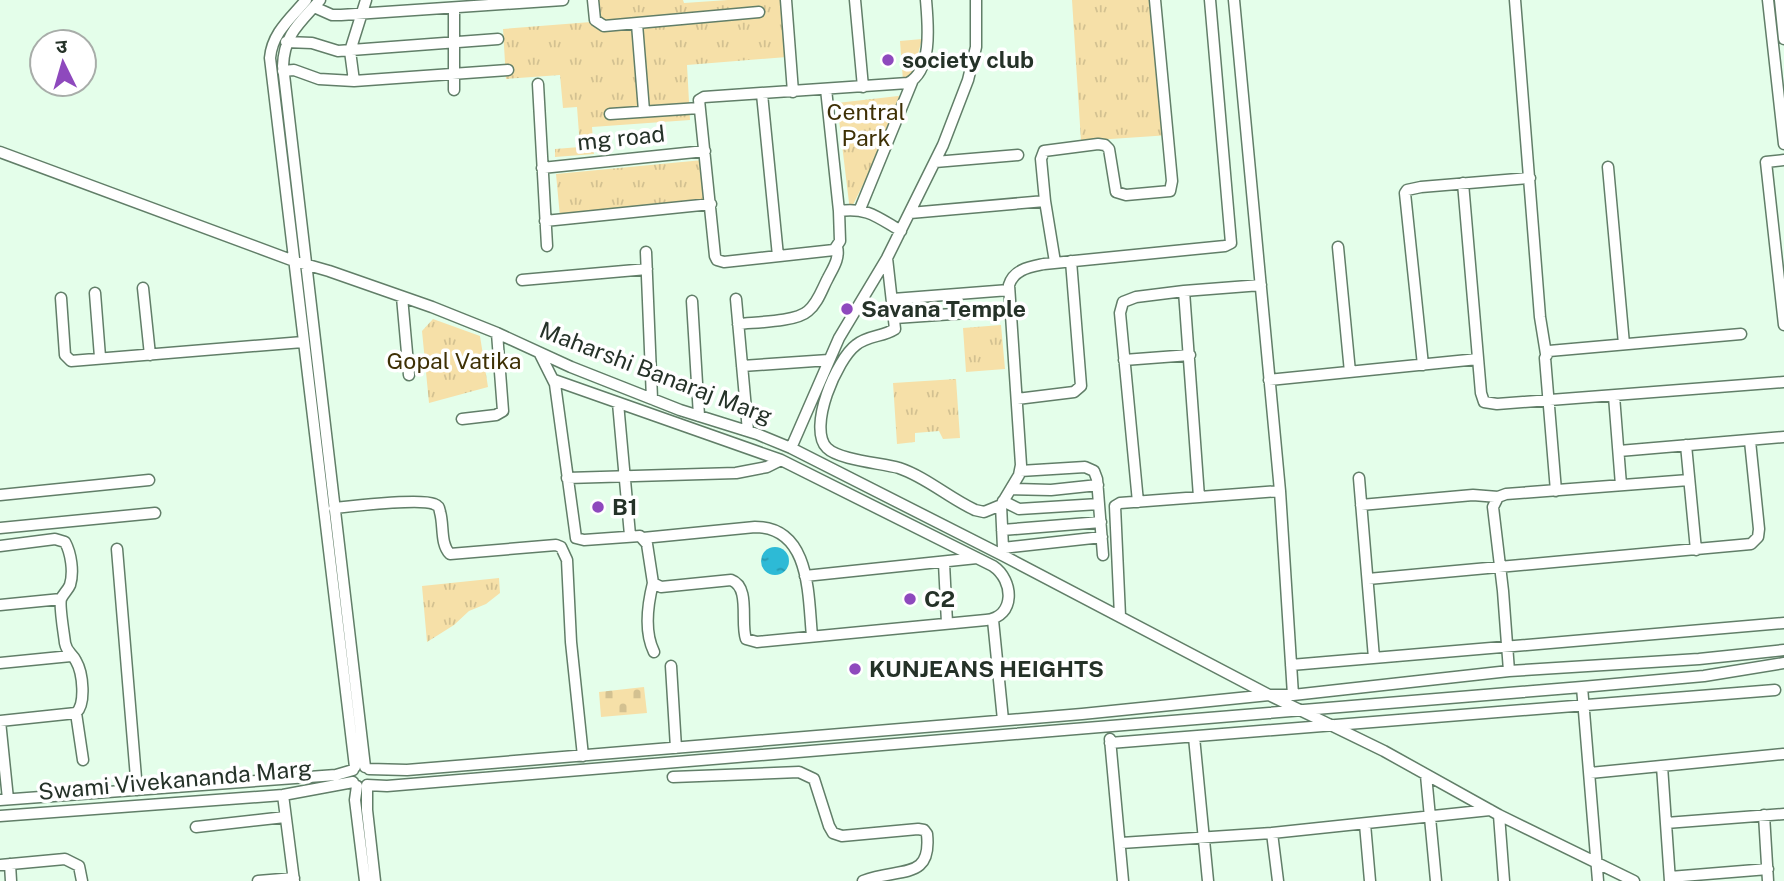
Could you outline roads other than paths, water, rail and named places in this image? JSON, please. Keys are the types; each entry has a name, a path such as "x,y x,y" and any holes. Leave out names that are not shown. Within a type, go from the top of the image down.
{"street":[{"path":"354,80 350,51 366,0"},
{"path":"313,2 332,15 563,0"},
{"path":"593,0 595,20 600,25 759,12"},
{"path":"786,0 793,92"},
{"path":"855,0 863,87"},
{"path":"860,209 926,52 926,0"},
{"path":"791,448 839,338 887,258 935,162 968,80 976,47 976,0"},
{"path":"1055,262 1045,201 1041,159 1044,151 1105,145 1109,149 1113,188 1116,192 1126,195 1170,191 1172,180 1154,0"},
{"path":"887,258 895,329 864,339 846,354 832,382 823,411 820,425 824,444 833,453 902,469 975,510 984,512 1002,503 1020,471 1009,290 1014,275 1028,267 1055,262 1225,246 1231,243 1210,0"},
{"path":"1234,0 1280,491 1293,695"},
{"path":"1516,0 1556,491"},
{"path":"1768,0 1784,144"},
{"path":"1780,0 1784,39"},
{"path":"313,2 286,43 283,71 303,342 361,768 371,777 359,784 355,800 365,881"},
{"path":"313,2 278,33 270,58 334,508 361,768"},
{"path":"454,8 454,90"},
{"path":"637,24 644,111"},
{"path":"286,43 312,43 338,51 350,51 498,39"},
{"path":"283,71 294,70 319,79 354,80 509,70"},
{"path":"838,247 834,250 723,262 717,260 699,100 704,97 912,82"},
{"path":"538,84 547,246"},
{"path":"738,324 791,318 806,312 816,301 839,253 839,211 825,89"},
{"path":"762,94 778,256"},
{"path":"610,114 699,108"},
{"name":"mg road","path":"542,168 705,151"},
{"name":"Maharshi Banaraj Marg","path":"0,152 402,297 497,333 540,354 652,399 791,448 1495,812 1634,881"},
{"path":"935,162 1018,155"},
{"path":"1784,160 1766,162 1784,326"},
{"path":"1608,167 1624,344"},
{"path":"1423,365 1403,199 1405,193 1420,187 1530,178"},
{"path":"1463,183 1478,359 1482,398 1485,402 1497,404 1784,382"},
{"path":"910,213 1045,201"},
{"path":"545,221 711,204"},
{"path":"839,211 860,209 901,231"},
{"path":"1338,247 1350,372"},
{"path":"646,252 652,399"},
{"path":"1017,399 1074,392 1081,386 1071,261"},
{"path":"523,281 647,270"},
{"path":"1138,502 1120,313 1123,302 1136,297 1184,291 1261,285"},
{"path":"143,288 150,355"},
{"path":"893,299 1009,290"},
{"path":"1184,291 1199,497"},
{"path":"95,293 100,357"},
{"path":"402,297 409,375"},
{"path":"61,298 67,359 76,362 100,357 303,342"},
{"path":"736,299 748,431"},
{"path":"692,301 699,416"},
{"path":"895,318 1011,310"},
{"path":"463,419 496,415 503,411 497,333"},
{"path":"1546,354 1552,350 1741,334"},
{"path":"540,354 554,380 576,538 584,540 630,535 643,538 755,527 770,528 791,541 804,566 812,636"},
{"path":"1124,360 1190,355"},
{"path":"1269,380 1478,359"},
{"path":"742,366 829,360"},
{"path":"554,380 781,460 998,569 1007,584 1008,601 1005,611 993,620 757,642 746,639 742,590 736,582 731,580 667,587 653,583"},
{"path":"1614,396 1621,485"},
{"path":"618,402 630,535"},
{"path":"1619,452 1784,438"},
{"path":"1367,579 1751,544 1758,537 1750,441"},
{"path":"1686,445 1696,550"},
{"path":"567,478 624,474 736,473 766,467 781,460"},
{"path":"1020,471 1086,467 1094,471 1098,485 1103,555"},
{"path":"1359,478 1374,658"},
{"path":"0,495 149,480"},
{"path":"1362,505 1473,495 1498,497 1506,494 1689,480"},
{"path":"1011,489 1044,490 1098,485"},
{"path":"1120,616 1113,510 1119,503 1280,491"},
{"path":"1498,497 1493,507 1508,646 1508,671"},
{"path":"334,508 430,502 440,510 444,544 450,554 556,545 561,547 566,559 570,642 583,756"},
{"path":"1002,503 1019,509 1099,504"},
{"path":"1002,503 1003,548 1102,537"},
{"path":"0,528 155,513"},
{"path":"1002,530 1101,522"},
{"path":"643,538 647,544 653,583 649,608 650,641 654,652"},
{"path":"0,546 55,539 65,542 70,554 71,583 61,599 65,641 71,656 78,664 83,698 76,713 0,721 4,800 336,775 361,768 382,771 583,756 1293,695 1508,671 1699,659 1784,650"},
{"path":"117,549 137,790"},
{"path":"806,576 977,558"},
{"path":"944,563 947,623"},
{"path":"0,605 61,599"},
{"path":"993,620 1003,720"},
{"path":"1291,665 1784,623"},
{"path":"0,663 71,656"},
{"name":"Swami Vivekananda Marg","path":"0,816 283,795 359,784 387,786 1582,687 1704,676 1784,663"},
{"path":"671,666 676,748"},
{"path":"1582,687 1598,881"},
{"path":"1110,743 1775,690"},
{"path":"76,713 83,760"},
{"path":"1108,726 1123,881"},
{"path":"1194,737 1208,881"},
{"path":"1590,772 1783,754"},
{"path":"1662,766 1670,879 1768,875 1764,815"},
{"path":"361,768 351,776 359,784 367,810 375,881"},
{"path":"673,777 799,772 809,774 814,779 833,833 842,836 924,830 927,834 927,859 926,866 921,871 863,881"},
{"path":"1426,775 1436,881"},
{"path":"258,881 294,879 283,795"},
{"path":"1121,843 1272,833 1495,812 1504,881"},
{"path":"1666,823 1784,814"},
{"path":"196,827 285,817"},
{"path":"1365,824 1370,881"},
{"path":"1272,833 1278,881"},
{"path":"11,881 5,865 65,859 79,866 82,881"}],"water":[{"path":"775,547 785,551 789,561 785,571 775,575 765,571 761,561 765,551"}],"place":[{"name":"society club","path":"888,60"},
{"name":"Savana Temple","path":"847,309"},
{"name":"B1","path":"598,507"},
{"name":"C2","path":"910,599"},
{"name":"KUNJEANS HEIGHTS","path":"855,669"}],"park label":[{"name":"Central Park","path":"866,125"},
{"name":"Gopal Vatika","path":"454,361"}]}
